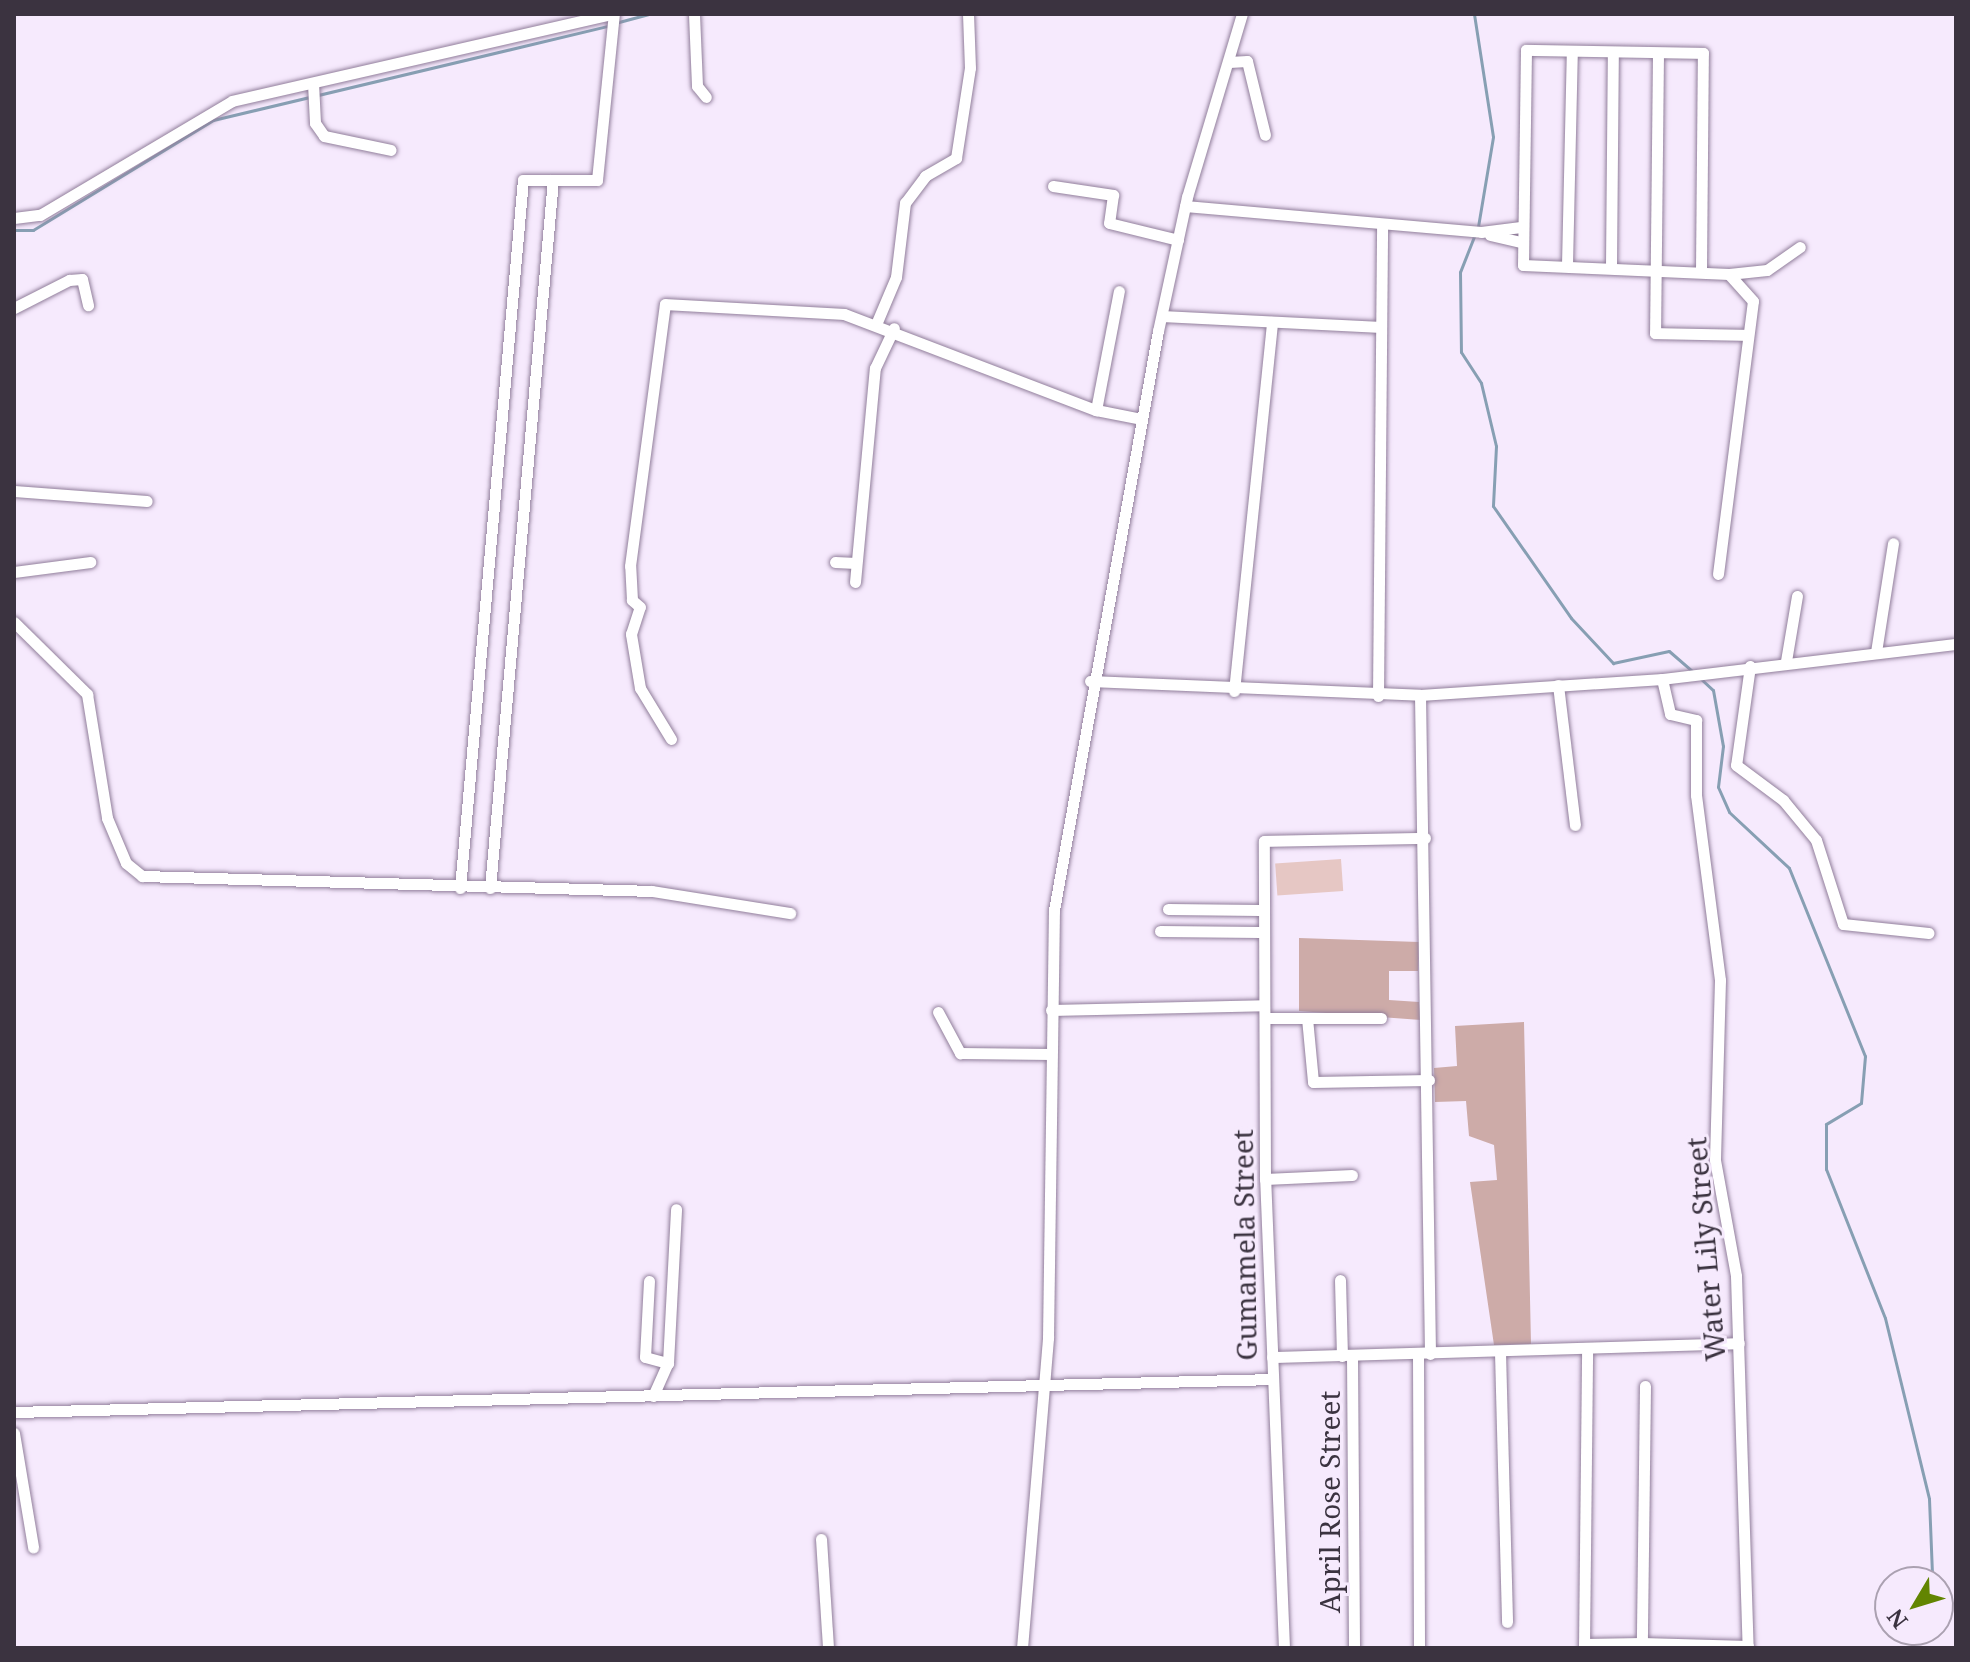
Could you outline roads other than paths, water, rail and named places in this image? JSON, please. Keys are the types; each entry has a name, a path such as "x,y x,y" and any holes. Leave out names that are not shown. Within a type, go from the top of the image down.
{"street":[{"path":"14,218 40,215 232,101 613,14 597,180 523,180 460,888"},
{"path":"694,14 697,86 706,97"},
{"path":"877,322 896,277 905,203 925,176 956,158 970,68 968,14"},
{"path":"1022,1648 1045,1385 1054,910 1090,681 1185,206 1242,14"},
{"path":"1701,270 1703,53 1526,50 1521,227 1523,265 1611,266 1729,274 1767,270 1800,247"},
{"path":"1567,265 1572,52"},
{"path":"1611,266 1613,52"},
{"path":"1658,53 1655,333 1747,335"},
{"path":"1229,62 1247,61 1265,135"},
{"path":"313,83 315,123 324,136 391,150"},
{"path":"490,888 553,180"},
{"path":"1053,186 1113,195 1109,223 1178,240"},
{"path":"1185,206 1481,232 1521,242"},
{"path":"1378,696 1382,224"},
{"path":"1481,232 1521,227"},
{"path":"1718,574 1753,301 1729,274"},
{"path":"14,308 82,279 88,305"},
{"path":"1096,410 1119,291"},
{"path":"671,739 640,688 631,634 640,607 632,600 630,566 663,306 787,307 877,322 1096,410 1142,419"},
{"path":"1162,316 1381,327"},
{"path":"1234,691 1272,322"},
{"path":"855,582 875,368 894,328"},
{"path":"14,491 147,501"},
{"path":"1876,652 1893,543"},
{"path":"14,572 90,562"},
{"path":"835,562 856,563"},
{"path":"1786,661 1797,596"},
{"path":"14,622 87,694 107,818 126,863 142,876 460,888 652,891 790,913"},
{"path":"1090,681 1234,691 1420,695 1662,679 1786,661 1956,644"},
{"path":"1750,666 1736,765 1783,800 1816,840 1843,924 1929,933"},
{"name":"Water Lily Street","path":"1662,679 1670,714 1696,720 1696,795 1720,980 1716,1173 1739,1343 1748,1647"},
{"path":"1558,685 1575,825"},
{"path":"1419,1648 1429,1080 1420,695"},
{"name":"Gumamela Street","path":"1284,1648 1265,1179 1264,1011 1260,932 1264,841 1425,838"},
{"path":"1168,909 1260,910"},
{"path":"1160,931 1260,932"},
{"path":"1051,1010 1264,1011 1307,1018 1381,1018"},
{"path":"938,1012 960,1053 1051,1054"},
{"path":"1307,1018 1313,1082 1429,1080"},
{"path":"1265,1179 1352,1175"},
{"path":"653,1396 668,1363 676,1209"},
{"name":"April Rose Street","path":"1340,1280 1347,1356 1354,1648"},
{"path":"649,1281 645,1357 668,1363"},
{"path":"1272,1357 1587,1351 1739,1343"},
{"path":"1587,1351 1584,1646 1642,1643 1748,1647"},
{"path":"1500,1352 1507,1622"},
{"path":"14,1412 1272,1379"},
{"path":"1642,1643 1645,1386"},
{"path":"14,1433 33,1547"},
{"path":"821,1539 828,1648"}],"waterway":[{"path":"615,23 648,14"},
{"path":"1474,14 1493,137 1478,227"},
{"path":"14,230 33,230 213,120 608,26"},
{"path":"1475,234 1460,272 1461,352 1481,383 1496,446 1493,506 1571,618 1613,663 1669,651 1692,671"},
{"path":"1701,679 1713,690 1723,746 1718,787 1729,812 1789,868 1865,1056 1861,1103 1826,1124 1826,1169 1885,1318 1929,1499 1932,1566"}]}
